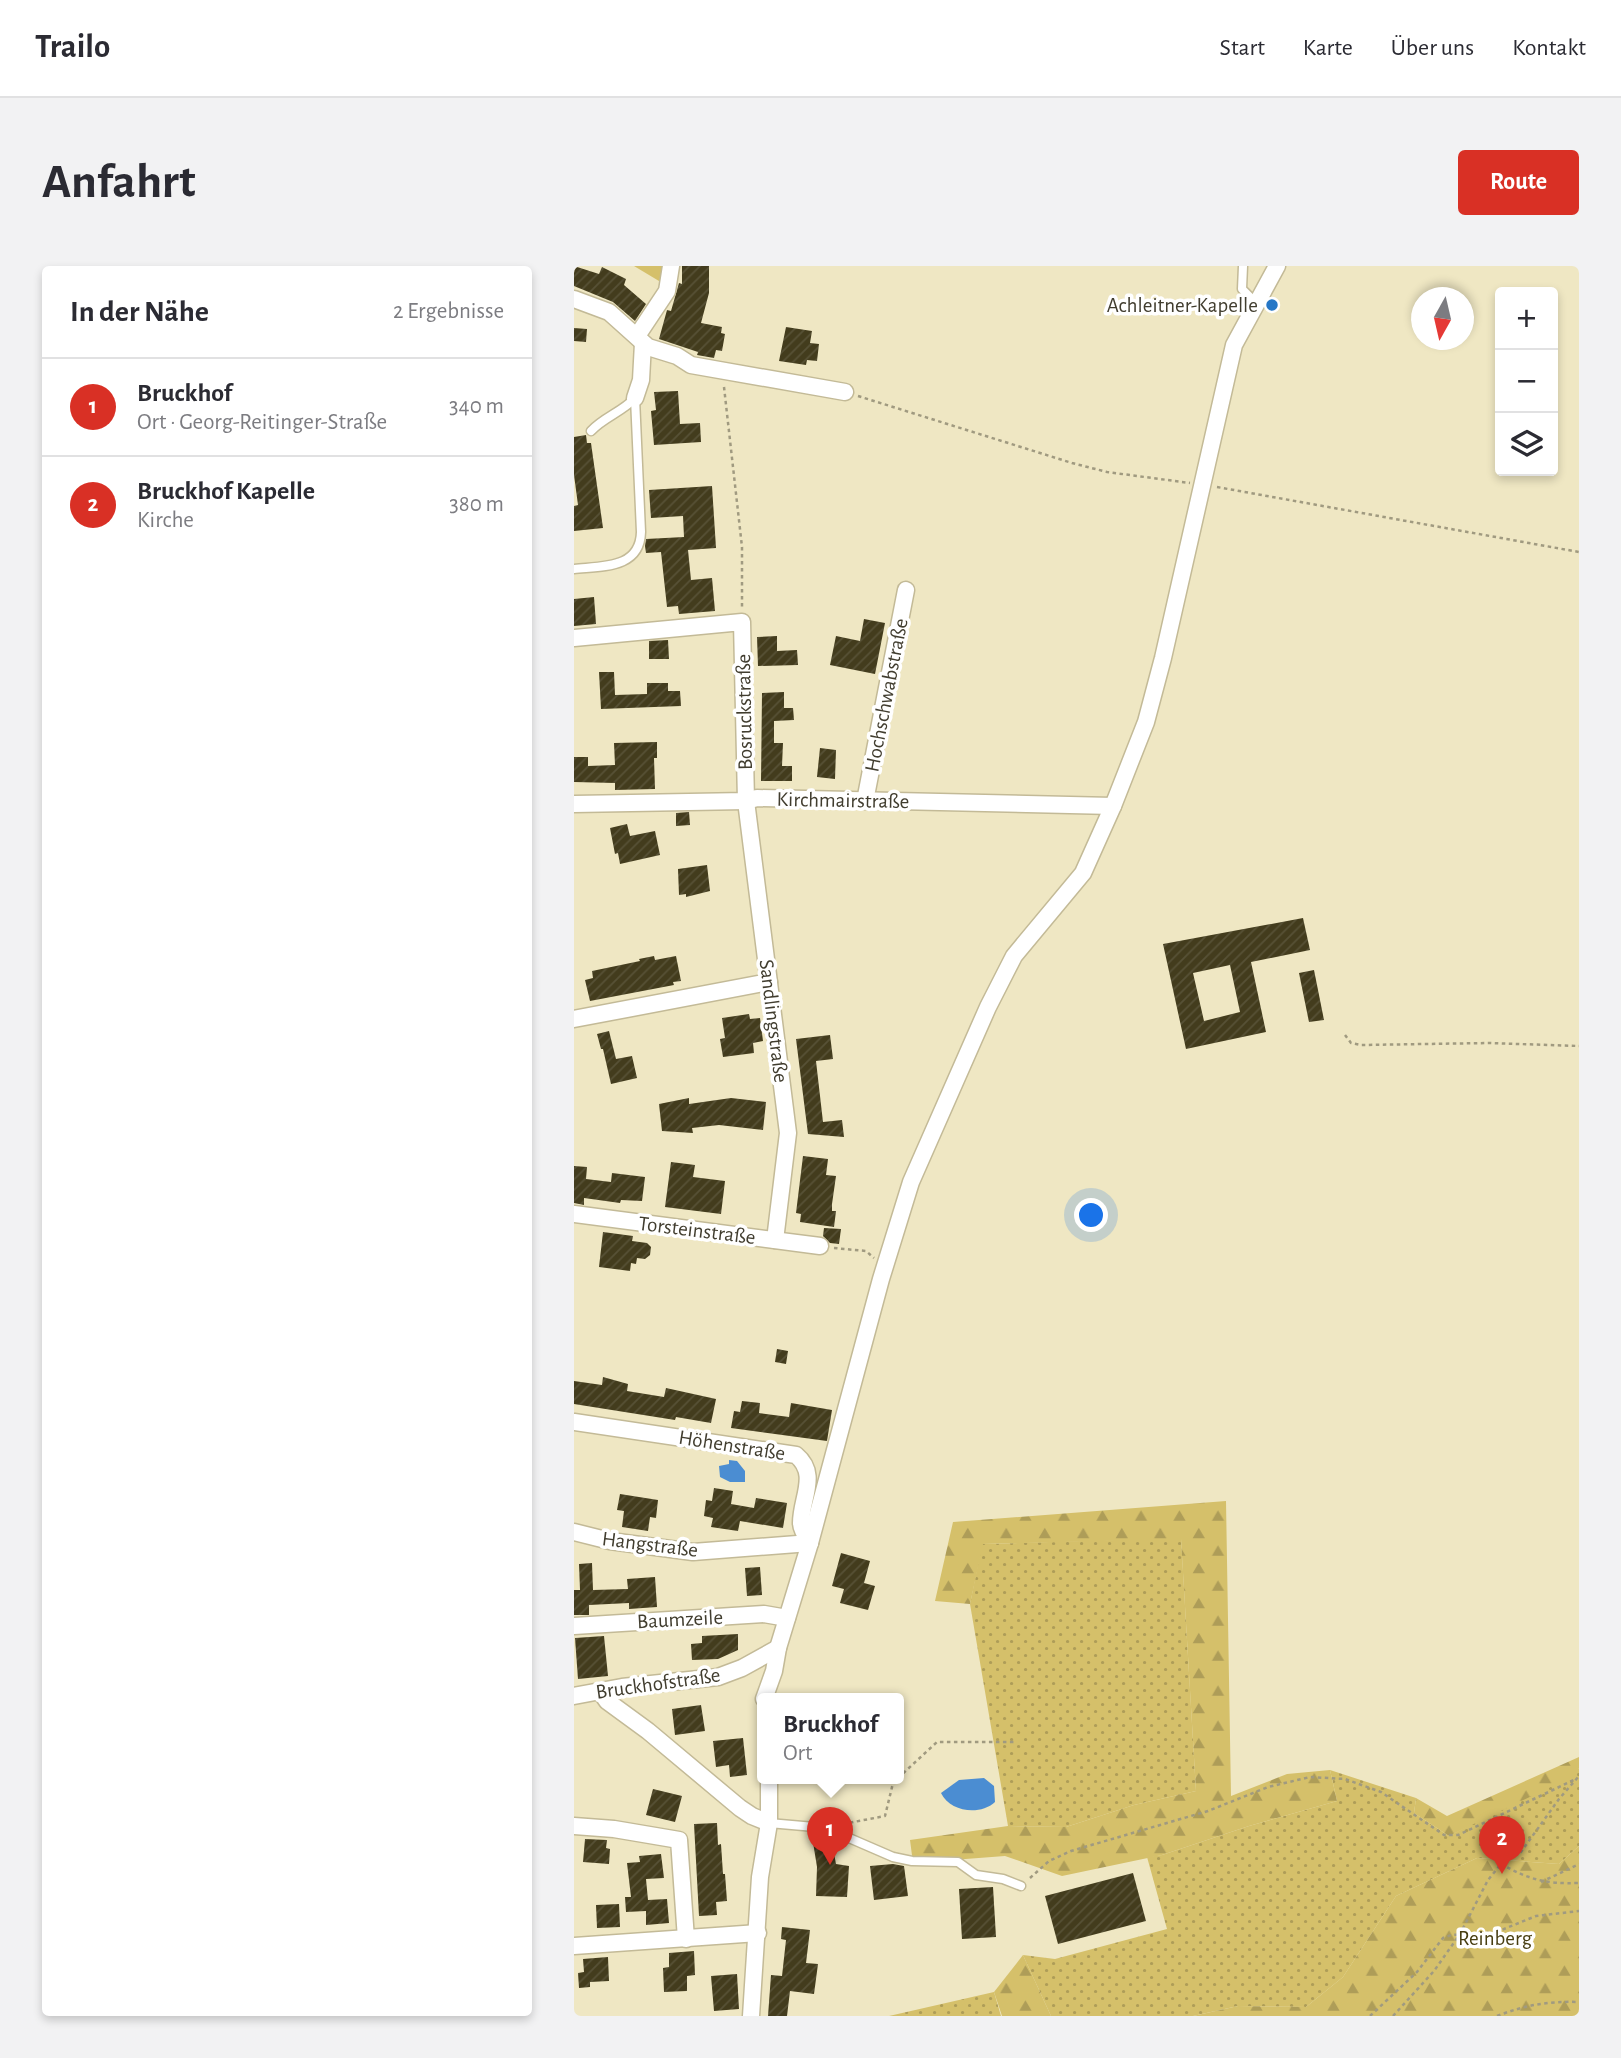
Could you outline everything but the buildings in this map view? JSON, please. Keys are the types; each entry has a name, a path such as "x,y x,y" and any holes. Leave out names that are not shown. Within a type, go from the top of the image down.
{"street":[{"path":"635,398 641,380 640,340 667,290 671,266"},
{"path":"766,1693 881,1279 911,1182 988,1007 1014,956 1083,873 1113,806 1146,722 1163,658 1234,345 1277,266"},
{"path":"574,299 609,312 654,350 677,356 691,365 845,392"},
{"name":"Hochschwabstraße","path":"865,801 906,590"},
{"path":"574,639 742,622"},
{"name":"Bosruckstraße","path":"742,622 746,802"},
{"name":"Kirchmairstraße","path":"574,804 746,802 757,798 1113,806"},
{"name":"Sandlingstraße","path":"746,802 788,1133 775,1240"},
{"path":"574,1019 769,982"},
{"name":"Torsteinstraße","path":"574,1214 820,1246"},
{"name":"Höhenstraße","path":"574,1422 796,1455 805,1462 808,1475 800,1526 810,1542"},
{"name":"Hangstraße","path":"574,1532 610,1541 693,1552 810,1542"},
{"name":"Baumzeile","path":"574,1626 764,1614 787,1618"},
{"name":"Bruckhofstraße","path":"574,1696 729,1674 778,1648"},
{"path":"600,1691 607,1701 648,1731 740,1808 769,1823"},
{"path":"751,2016 760,1877 769,1823 769,1784"},
{"path":"574,1826 614,1829 679,1840 686,1939"},
{"path":"574,1946 758,1933"}],"lane":[{"path":"1243,266 1242,289 1256,303"},
{"path":"591,431 635,398"},
{"path":"574,569 621,563 634,556 638,549 641,533 635,398"},
{"path":"769,1823 826,1828 893,1857 912,1861 958,1862 976,1875 1003,1879 1021,1886"}],"path":[{"path":"723,370 742,547 742,622"},
{"path":"845,392 1107,472 1202,484 1579,552"},
{"path":"1345,1035 1351,1043 1361,1045 1489,1043 1579,1046"},
{"path":"820,1246 866,1251"},
{"path":"904,1773 937,1742 1014,1742"},
{"path":"1021,1886 1049,1861 1071,1851 1208,1811 1268,1787 1310,1777 1345,1779 1381,1792 1444,1835 1458,1835 1578,1777"},
{"path":"1393,2016 1434,1972 1460,1934 1488,1880 1501,1864 1521,1852 1578,1777"},
{"path":"826,1828 885,1816 893,1784"},
{"path":"1501,1864 1541,1882 1579,1883"},
{"path":"1541,1882 1579,1864"},
{"path":"1370,2016 1417,1972 1443,1938 1460,1934 1494,1933 1536,1916 1579,1911"},
{"path":"1497,2016 1524,2006 1555,2001 1579,2002"}],"green space":[{"path":"634,266 668,266 664,284"},
{"path":"1226,1501 1231,1796 1287,1774 1330,1770 1337,1801 1162,1855 1062,1876 1005,1856 913,1863 910,1840 1008,1826 1066,1827 1134,1805 1196,1791 1181,1539 983,1544 970,1604 935,1601 953,1522"},
{"path":"1181,1538 1196,1791 1134,1805 1066,1827 1008,1826 970,1604 982,1544"},
{"path":"1579,1757 1579,1768 1565,1780 1449,1836 1414,1813 1416,1798 1447,1816"},
{"path":"1579,1768 1579,1846 1559,1864 1477,1858 1396,1896 1343,1977 1306,2007 1238,2006 1193,2016 1051,2016 1023,1955 1055,1959 1167,1929 1147,1857 1162,1855 1337,1801 1330,1770 1416,1798 1414,1813 1449,1836"},
{"name":"Reinberg","path":"1579,1846 1579,2016 1193,2016 1238,2006 1306,2007 1343,1977 1396,1896 1477,1858 1559,1864"},
{"path":"1023,1955 1051,2016 1002,2016 994,1992"},
{"path":"994,1992 1001,2016 889,2016"}],"water":[{"path":"729,1460 737,1461 745,1471 745,1482 730,1482 720,1477 719,1466 729,1464"},
{"path":"984,1778 994,1786 995,1802 982,1809 958,1808 941,1793 959,1780"}],"place":[{"name":"Achleitner-Kapelle","path":"1272,305"},
{"name":"Bruckhof","path":"830,1865"},
{"name":"Bruckhof Kapelle","path":"1502,1874"}]}
